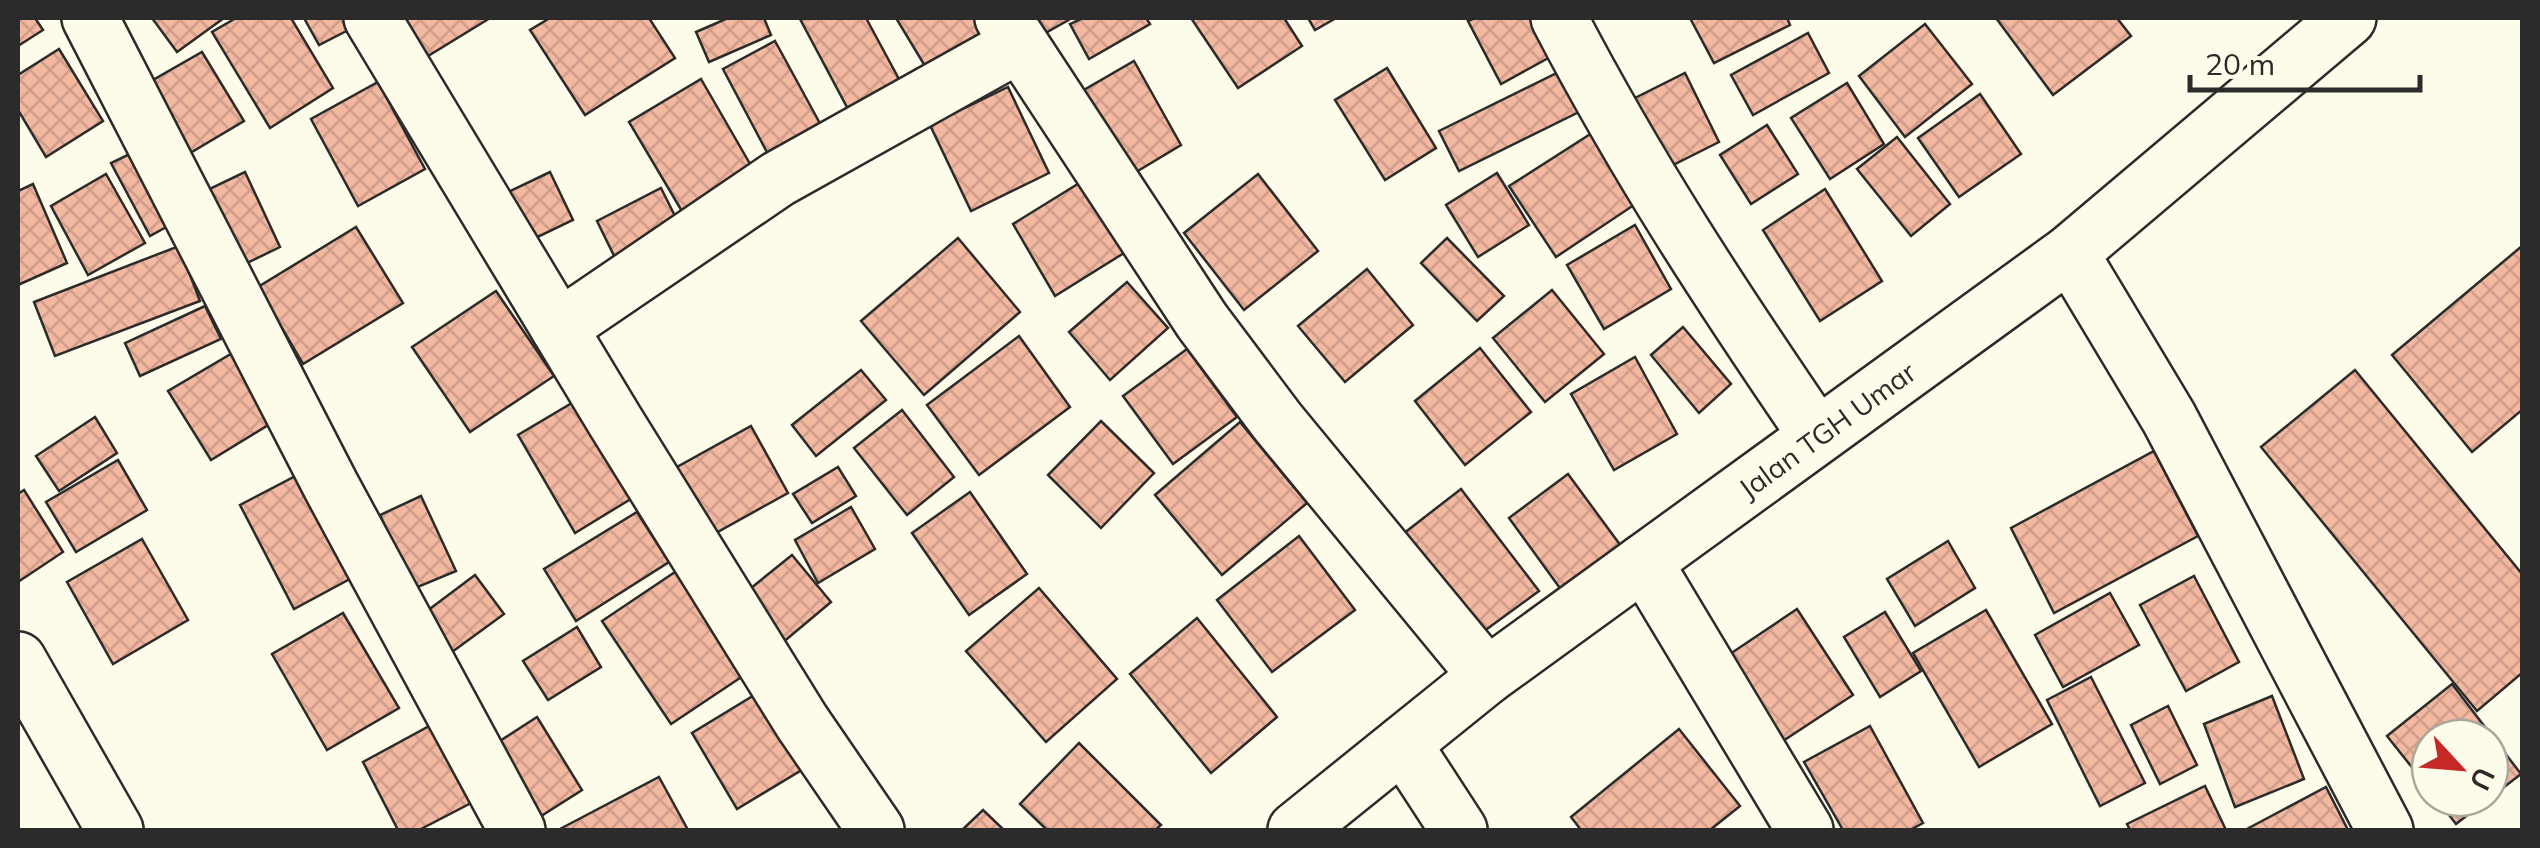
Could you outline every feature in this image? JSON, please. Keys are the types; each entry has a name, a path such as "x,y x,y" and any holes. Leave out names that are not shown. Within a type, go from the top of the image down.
{"street":[{"path":"90,18 332,486 517,830"},
{"path":"372,18 802,722 876,830"},
{"path":"1559,18 1632,156 1704,272 1818,436"},
{"name":"Jalan TGH Umar","path":"1296,830 1487,676 2070,253 2348,18"},
{"path":"558,328 778,179 1010,31 1202,321 1278,421 1487,676"},
{"path":"2070,253 2169,418 2385,830"},
{"path":"1644,562 1805,830"},
{"path":"18,660 115,830"},
{"path":"1403,744 1459,830"}],"building":[{"path":"18,18 35,18 43,30 18,46"},
{"path":"152,18 224,18 177,52"},
{"path":"236,18 291,18 333,88 270,128 212,32"},
{"path":"304,18 360,18 362,23 319,45"},
{"path":"405,18 490,18 428,56"},
{"path":"550,18 649,18 675,58 585,115 530,30"},
{"path":"728,18 764,18 771,35 709,62 696,32"},
{"path":"866,18 900,81 848,109 800,19"},
{"path":"896,18 976,18 990,41 931,76"},
{"path":"1021,18 1072,18 1033,40"},
{"path":"1083,18 1146,18 1150,24 1089,59 1070,24"},
{"path":"1191,18 1284,18 1302,46 1238,88"},
{"path":"1308,18 1336,18 1315,30"},
{"path":"1531,18 1552,56 1501,84 1468,21"},
{"path":"1690,18 1787,18 1790,25 1714,63"},
{"path":"1996,18 2117,18 2131,36 2053,95"},
{"path":"1925,24 1972,84 1905,137 1859,76"},
{"path":"1808,33 1829,73 1753,115 1731,75"},
{"path":"775,41 823,129 770,158 723,69"},
{"path":"59,49 103,121 46,157 18,110 18,75"},
{"path":"202,52 244,121 180,159 139,88"},
{"path":"1134,61 1181,145 1126,178 1077,94"},
{"path":"1387,68 1436,148 1385,180 1335,100"},
{"path":"1561,71 1581,111 1459,171 1439,131"},
{"path":"1685,73 1719,142 1659,172 1625,103"},
{"path":"701,79 757,176 686,218 629,122"},
{"path":"378,82 425,169 358,206 311,119"},
{"path":"1847,83 1884,144 1830,179 1791,118"},
{"path":"1008,87 1049,173 971,211 930,125"},
{"path":"1980,94 2021,154 1959,197 1918,138"},
{"path":"1767,125 1798,174 1751,204 1720,155"},
{"path":"1592,133 1637,203 1556,257 1509,186"},
{"path":"1897,137 1950,204 1911,236 1857,169"},
{"path":"138,150 177,221 150,236 111,163"},
{"path":"245,172 280,247 237,268 201,193"},
{"path":"550,172 573,220 525,243 502,195"},
{"path":"1497,173 1529,225 1478,257 1446,205"},
{"path":"106,174 145,243 88,275 51,206"},
{"path":"1258,174 1318,251 1244,310 1184,233"},
{"path":"1081,182 1124,253 1055,296 1013,224"},
{"path":"33,184 67,263 18,285 18,191"},
{"path":"661,188 685,236 621,270 597,221"},
{"path":"1825,189 1882,281 1820,321 1763,230"},
{"path":"1635,225 1671,289 1604,329 1567,265"},
{"path":"356,227 403,303 303,364 258,287"},
{"path":"958,238 1020,312 924,395 861,321"},
{"path":"1447,238 1504,296 1477,321 1421,263"},
{"path":"179,246 200,301 55,356 34,302"},
{"path":"2522,246 2522,410 2472,452 2392,355"},
{"path":"1367,269 1413,325 1345,382 1298,326"},
{"path":"1127,282 1168,328 1110,380 1069,332"},
{"path":"1552,290 1604,354 1545,402 1493,338"},
{"path":"496,291 554,376 470,432 412,347"},
{"path":"205,306 221,339 140,376 125,343"},
{"path":"1683,327 1731,384 1699,413 1651,355"},
{"path":"1019,336 1070,407 979,475 927,405"},
{"path":"241,348 283,416 211,460 168,391"},
{"path":"1480,348 1531,412 1465,465 1415,401"},
{"path":"1187,349 1237,417 1173,464 1123,396"},
{"path":"1635,357 1677,434 1614,470 1571,394"},
{"path":"861,370 886,400 816,456 792,425"},
{"path":"2355,370 2522,574 2522,673 2477,711 2261,447"},
{"path":"577,400 634,497 575,533 518,435"},
{"path":"902,410 954,477 907,515 854,448"},
{"path":"95,417 117,453 59,491 36,456"},
{"path":"1101,421 1154,473 1101,528 1048,475"},
{"path":"1240,422 1307,503 1222,575 1155,495"},
{"path":"751,426 788,493 705,539 668,472"},
{"path":"2154,451 2198,536 2054,613 2011,528"},
{"path":"118,460 147,510 76,552 46,502"},
{"path":"838,467 856,496 812,523 793,494"},
{"path":"309,469 361,573 294,609 240,505"},
{"path":"1568,474 1621,546 1562,591 1509,518"},
{"path":"1461,489 1539,591 1476,637 1399,537"},
{"path":"24,490 63,552 18,582 18,494"},
{"path":"970,492 1027,574 969,615 912,533"},
{"path":"421,496 456,571 413,589 380,515"},
{"path":"851,507 875,549 818,583 795,540"},
{"path":"637,512 669,562 576,621 544,569"},
{"path":"1299,536 1355,610 1272,672 1217,600"},
{"path":"142,539 188,620 113,664 67,582"},
{"path":"1948,541 1975,588 1915,626 1887,579"},
{"path":"792,555 831,602 775,649 735,601"},
{"path":"681,568 749,672 671,724 602,621"},
{"path":"475,575 504,614 452,652 423,614"},
{"path":"2194,576 2239,662 2186,691 2140,605"},
{"path":"1039,588 1117,679 1046,742 966,651"},
{"path":"2110,593 2139,645 2063,687 2035,635"},
{"path":"1797,609 1853,695 1777,745 1721,660"},
{"path":"1986,610 2052,724 1979,767 1913,653"},
{"path":"1885,612 1921,671 1880,697 1844,637"},
{"path":"343,613 399,708 327,750 272,654"},
{"path":"1197,618 1277,717 1211,773 1130,674"},
{"path":"577,627 601,667 548,700 523,661"},
{"path":"2091,677 2145,783 2100,806 2047,700"},
{"path":"2452,684 2478,718 2410,718 2410,765 2387,736"},
{"path":"761,691 805,768 737,809 692,733"},
{"path":"2272,696 2304,779 2235,807 2204,724"},
{"path":"2168,706 2197,765 2160,784 2131,725"},
{"path":"537,717 582,790 538,818 492,746"},
{"path":"433,724 473,802 419,830 398,830 363,762"},
{"path":"1870,726 1923,823 1910,830 1843,830 1804,762"},
{"path":"1679,729 1740,806 1710,830 1581,830 1571,817"},
{"path":"1079,743 1161,825 1155,830 1047,830 1020,804"},
{"path":"2510,760 2521,774 2510,783"},
{"path":"659,777 688,830 558,830"},
{"path":"2205,786 2226,830 2130,830 2127,824"},
{"path":"2326,787 2348,830 2245,830"},
{"path":"983,810 1004,830 962,830"}]}
